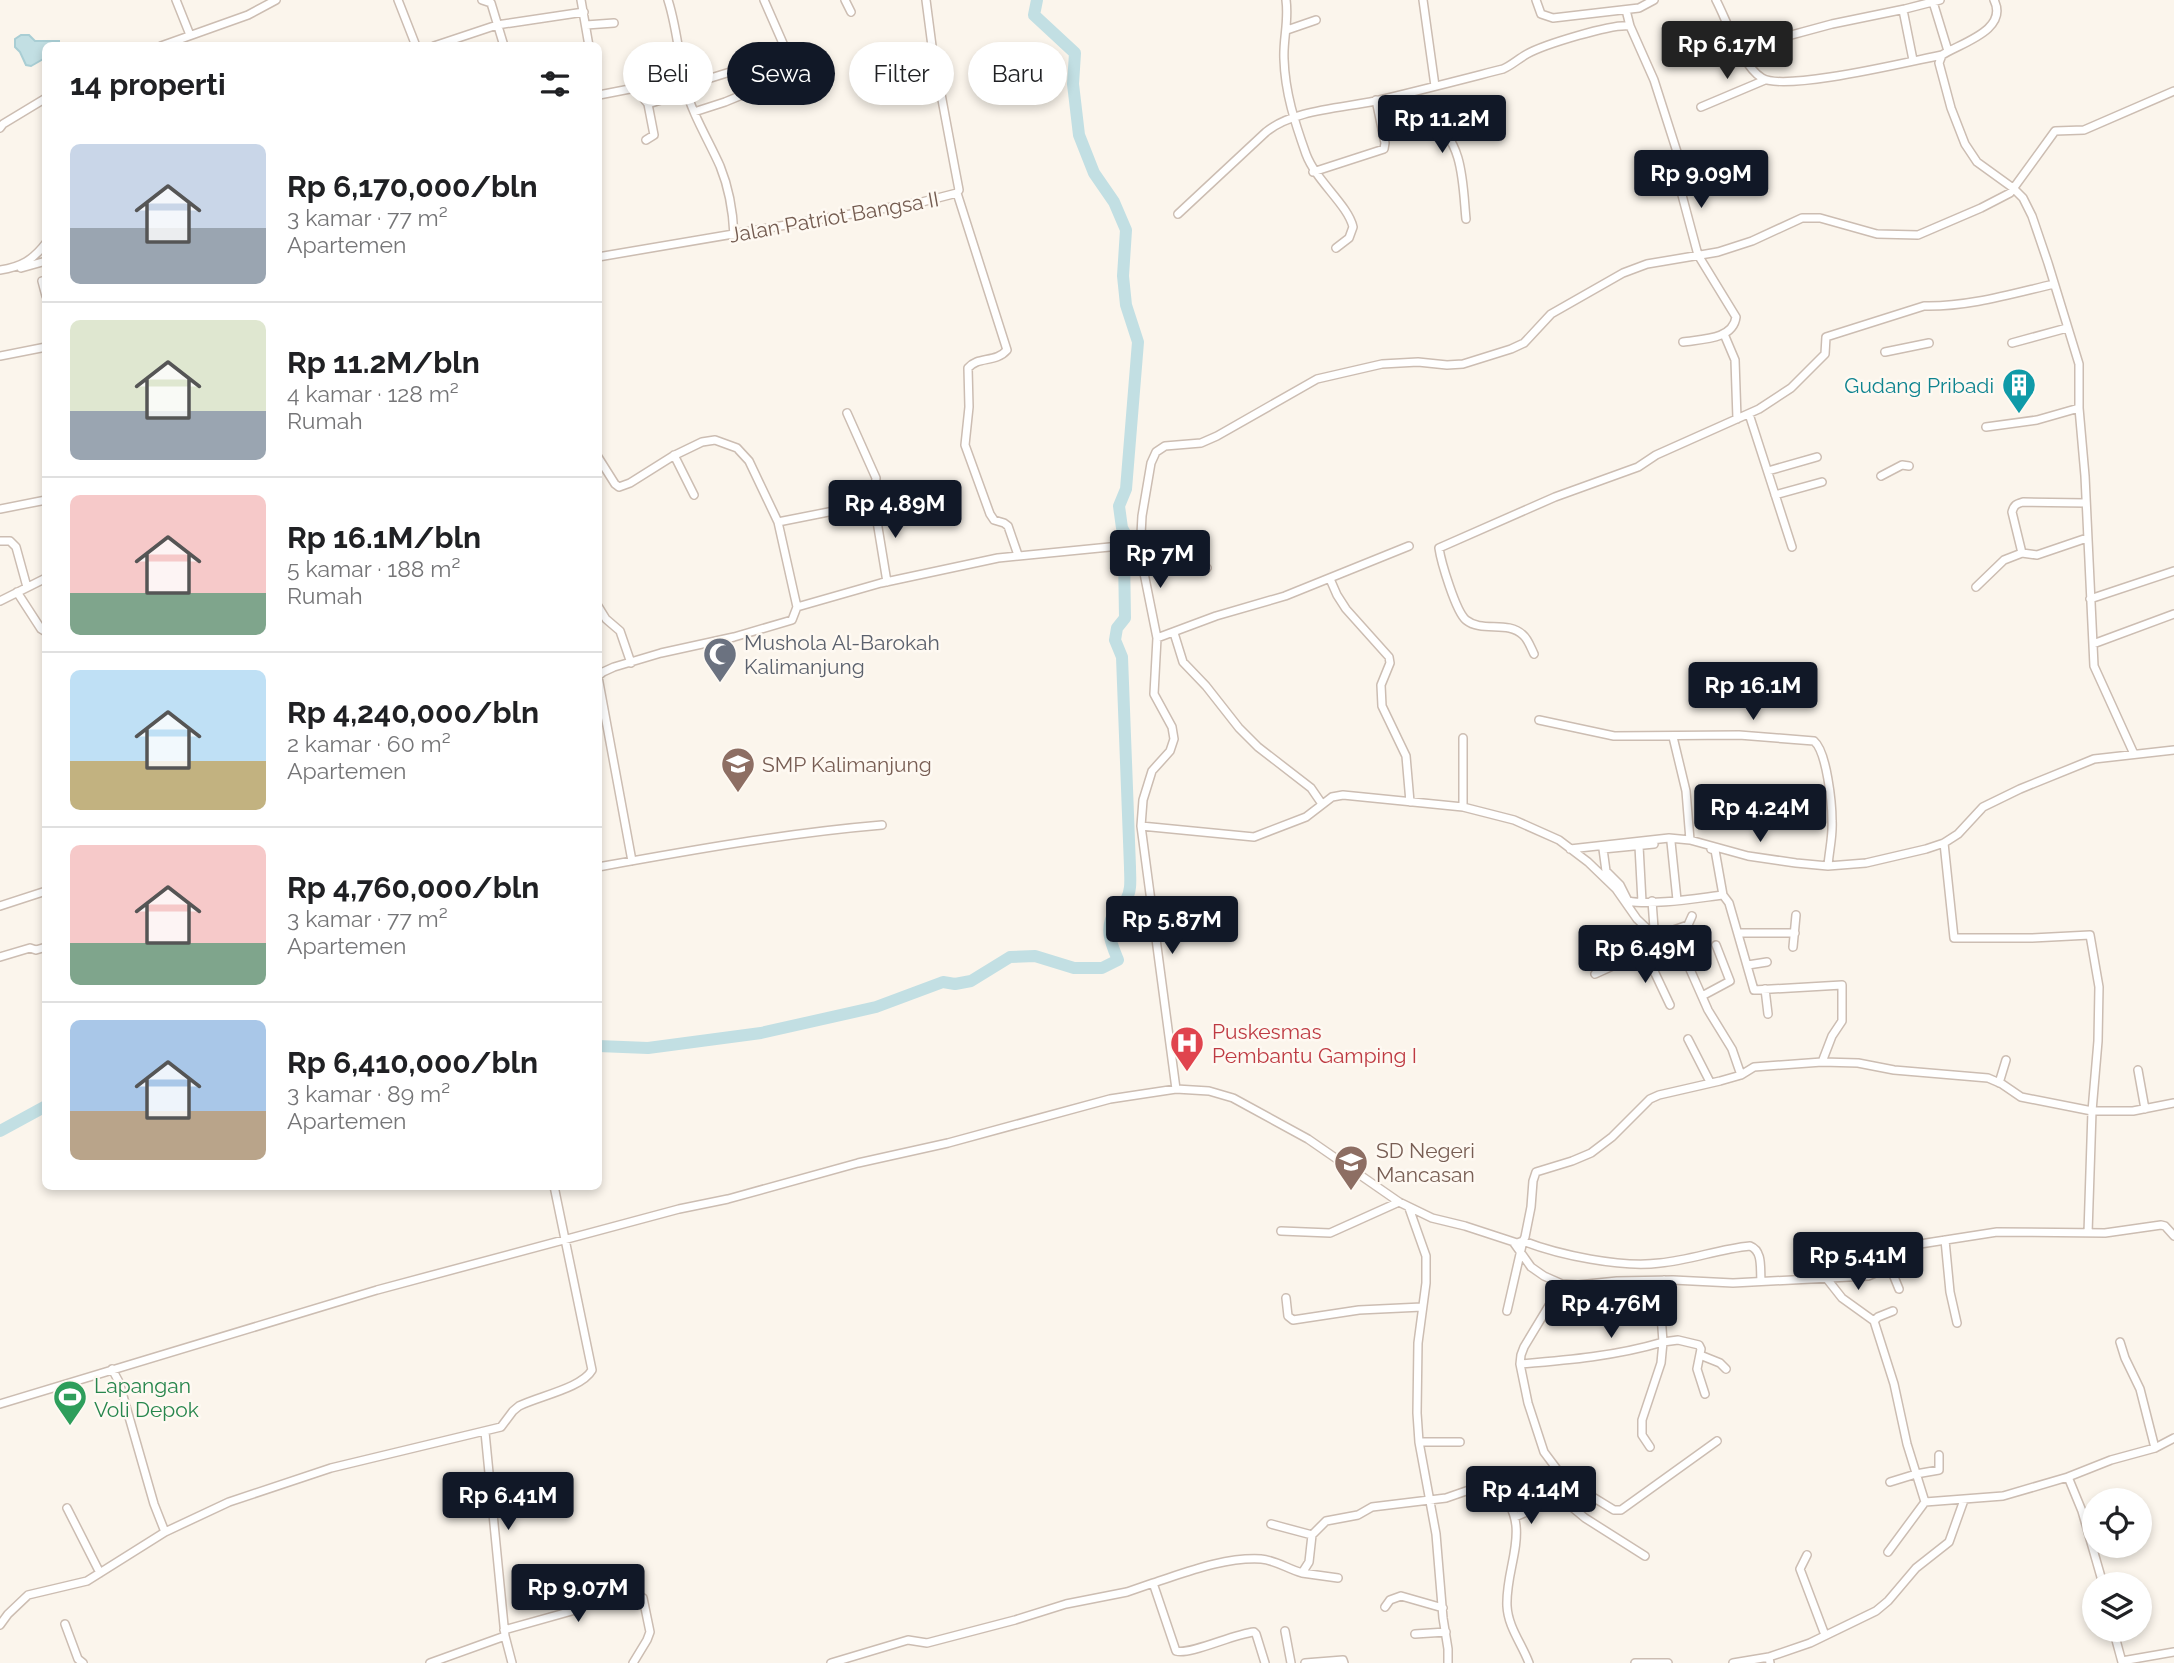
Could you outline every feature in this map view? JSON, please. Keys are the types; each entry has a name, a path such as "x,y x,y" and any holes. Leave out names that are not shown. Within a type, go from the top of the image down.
{"street":[{"path":"176,0 190,35"},
{"path":"171,42 248,15 276,0"},
{"path":"398,0 414,42"},
{"path":"482,0 491,2 503,42"},
{"path":"581,0 588,42"},
{"path":"668,0 678,42"},
{"path":"764,0 782,42"},
{"path":"845,0 851,12"},
{"name":"Jalan Patriot Bangsa II","path":"602,256 922,202 957,193 956,169 932,47 926,0"},
{"path":"1286,0 1284,58 1288,99 1293,118 1314,172 1352,221 1351,235 1336,248"},
{"path":"1423,0 1434,86"},
{"path":"1536,0 1541,14 1549,18 1626,10 1643,7 1654,0"},
{"path":"1716,0 1753,70 1765,80 1778,82 1797,81 1945,53 1990,26 1997,13 1994,0"},
{"path":"1741,49 1844,21 1937,1 1945,53 1939,63 1951,108 1965,144 1977,162 2014,188 2023,198 2048,262 2080,364 2079,408 2094,666 2134,754"},
{"path":"1626,10 1630,26 1654,79 1678,155 1682,173 1682,195 1698,255 1734,312 1733,327 1724,334 1683,342"},
{"path":"1903,10 1913,60"},
{"path":"446,42 497,25 583,12"},
{"path":"1287,30 1316,20"},
{"path":"586,25 614,23"},
{"path":"1178,214 1272,128 1293,118 1503,69 1528,54 1577,36 1611,27 1630,26"},
{"path":"1701,107 1765,80"},
{"path":"602,94 623,90"},
{"path":"1175,1089 1141,826 1143,800 1152,771 1170,751 1174,739 1172,727 1154,694 1157,638 1140,553 1142,516 1151,463 1160,448 1201,443 1217,436 1317,379 1382,364 1463,364 1511,349 1524,343 1551,314 1623,274 1647,264 1698,255 1752,241 1802,218 1820,218 1877,234 1918,235 2005,196 2014,188 2055,131 2084,130 2174,91"},
{"path":"0,128 42,100"},
{"path":"1314,172 1382,151 1385,146 1376,100"},
{"path":"694,112 727,101"},
{"path":"646,141 654,135 648,105"},
{"path":"692,105 726,182 734,235"},
{"path":"1382,130 1432,125 1447,135 1459,166 1466,219"},
{"path":"957,193 1007,350 1000,357 973,363 968,368 970,407 965,445 991,517 1008,526 1018,555"},
{"path":"13,268 26,263 42,248"},
{"path":"0,270 42,262"},
{"path":"1534,654 1518,631 1501,627 1478,627 1465,620 1457,608 1439,548 1555,497 1638,467 1656,455 1777,399 1825,354 1826,337 1924,306 1982,301 2054,284"},
{"path":"2012,344 2067,328"},
{"path":"1724,334 1735,360 1737,419"},
{"path":"1885,352 1928,343"},
{"path":"0,356 42,348"},
{"path":"1986,427 2037,420 2079,408"},
{"path":"848,413 876,478 874,503 887,582"},
{"path":"1749,414 1792,547"},
{"path":"602,463 619,486 630,483 674,455 709,441 724,442 737,448 749,461 778,522 797,607 792,620 734,637 661,653 602,674"},
{"path":"674,455 694,495"},
{"path":"1768,471 1817,457"},
{"path":"1881,476 1902,466 1909,466"},
{"path":"1775,495 1822,482"},
{"path":"0,509 42,501"},
{"path":"778,522 874,503"},
{"path":"2022,553 2012,512 2013,506 2017,503 2086,503"},
{"path":"1976,587 2004,560 2022,553 2037,555 2087,538"},
{"path":"0,541 10,541 16,547 27,587"},
{"path":"797,607 887,582 1018,555 1140,544"},
{"path":"1157,638 1216,616 1286,596 1409,546"},
{"path":"1140,553 1177,554 1207,568"},
{"path":"2090,599 2174,571"},
{"path":"1330,579 1341,603 1390,660 1381,685 1382,706 1406,756 1410,802"},
{"path":"0,601 42,580"},
{"path":"17,592 42,630"},
{"path":"602,612 620,631 631,663"},
{"path":"2093,644 2174,614"},
{"path":"1174,633 1183,662 1239,728 1258,747 1311,788 1322,804"},
{"path":"602,699 632,861"},
{"path":"1539,720 1614,736 1739,735 1814,741 1818,744 1827,779 1832,822 1828,866"},
{"path":"1673,737 1686,791 1690,840"},
{"path":"1463,738 1463,807"},
{"path":"1570,849 1669,838 1690,840 1748,856 1796,863 1828,866 1866,863 1944,842 1958,834 1983,807 2094,759 2174,750"},
{"path":"1141,826 1254,837 1306,817 1332,797 1343,795 1463,807 1514,820 1559,840 1588,862 1616,888 1637,919 1685,958 1708,1010 1732,1049 1741,1075"},
{"path":"602,866 810,832 882,825"},
{"path":"1671,842 1677,900"},
{"path":"1723,895 1628,901 1619,885 1606,871 1603,849 1671,842 1715,850 1723,895 1729,903 1754,990 1842,985 1842,1021 1832,1036 1822,1062"},
{"path":"1944,842 1954,938 2090,935 2099,987 2088,1233"},
{"path":"1639,846 1642,902"},
{"path":"0,906 42,892"},
{"path":"1652,901 1654,928"},
{"path":"1793,947 1796,915"},
{"path":"1595,974 1639,954 1660,940 1661,934 1688,925 1692,916"},
{"path":"1738,933 1795,933"},
{"path":"1627,938 1653,969 1670,1005"},
{"path":"1702,996 1729,983 1730,979 1716,945"},
{"path":"0,957 30,948 42,948"},
{"path":"1748,965 1767,962"},
{"path":"1765,989 1768,1014"},
{"path":"1688,1039 1710,1082"},
{"path":"1999,1083 2006,1060"},
{"path":"1507,1311 1529,1218 1536,1172 1591,1153 1612,1137 1650,1099 1658,1095 1741,1075 1754,1067 1822,1062 1857,1063 1914,1072 1988,1078 2021,1097 2092,1111 2133,1111 2174,1103"},
{"path":"2138,1070 2145,1109"},
{"path":"0,1404 377,1290 1110,1099 1175,1089 1209,1091 1233,1098 1308,1139 1399,1202 1432,1218 1513,1242 1522,1241 1601,1261 1658,1264 1750,1246 1759,1253 1761,1281"},
{"path":"0,1625 28,1595 83,1583 165,1532 229,1502 304,1476 501,1427 519,1406 569,1387 591,1374 555,1190"},
{"path":"1282,1231 1330,1233 1399,1202"},
{"path":"1409,1208 1426,1256 1417,1413 1419,1442 1436,1534 1448,1663"},
{"path":"1513,1242 1531,1267 1562,1284 1664,1280 1733,1283 1868,1276 1890,1267 1914,1246 1997,1233 2105,1233 2163,1225 2174,1236"},
{"path":"1945,1240 1950,1292 1957,1323"},
{"path":"1874,1244 1881,1270"},
{"path":"1890,1267 1899,1289"},
{"path":"1827,1279 1842,1298 1874,1321 1894,1384 1907,1444 1925,1502"},
{"path":"1650,1447 1642,1435 1642,1420 1661,1363 1663,1342 1660,1301 1664,1280"},
{"path":"1562,1284 1524,1347 1520,1364 1528,1403 1544,1452 1565,1480 1614,1510 1621,1510 1717,1441"},
{"path":"1286,1298 1288,1317 1293,1320 1360,1310 1422,1307"},
{"path":"1874,1321 1893,1311"},
{"path":"1520,1364 1584,1359 1678,1340 1699,1345 1697,1369 1705,1394"},
{"path":"2120,1342 2140,1389 2155,1448"},
{"path":"1700,1355 1720,1363 1726,1369"},
{"path":"112,1369 119,1382 154,1504 165,1532"},
{"path":"485,1432 504,1633 512,1663"},
{"path":"1925,1502 2003,1496 2155,1448 2174,1438"},
{"path":"1419,1442 1460,1442"},
{"path":"1890,1482 1939,1470 1939,1455"},
{"path":"2068,1477 2082,1511 2100,1572"},
{"path":"1515,1517 1552,1500 1565,1480"},
{"path":"1302,1573 1309,1562 1312,1535 1325,1521 1358,1515 1372,1507 1456,1496 1469,1490 1495,1487 1515,1517 1517,1536 1507,1606 1510,1623 1529,1663"},
{"path":"1556,1494 1585,1518 1645,1556"},
{"path":"1733,1663 1769,1660 1876,1611 1916,1569 1949,1542 1964,1500"},
{"path":"1888,1552 1925,1502"},
{"path":"67,1508 100,1573"},
{"path":"1271,1524 1312,1535"},
{"path":"1807,1555 1800,1569 1825,1635"},
{"path":"831,1663 908,1640 927,1643 1066,1604 1127,1592 1193,1570 1241,1560 1262,1559 1302,1573 1338,1578"},
{"path":"430,1663 504,1633 579,1609 596,1574 626,1569"},
{"path":"1153,1583 1157,1588 1176,1651 1185,1652 1254,1632 1265,1663"},
{"path":"1385,1606 1390,1600 1401,1596 1443,1608"},
{"path":"633,1663 650,1632 643,1598"},
{"path":"65,1624 78,1659 83,1663"},
{"path":"1285,1631 1291,1663"},
{"path":"1415,1634 1446,1632"},
{"path":"2117,1642 2122,1662 2174,1652"},
{"path":"1305,1663 1344,1663"},
{"path":"1635,1663 1668,1663"}],"water":[{"path":"21,35 29,35 35,41 59,42 42,42 42,60 31,66 26,65 15,47 15,39"}],"waterway":[{"path":"602,1046 648,1048 761,1033 876,1007 943,982 955,984 971,981 1010,957 1035,956 1074,968 1102,968 1118,960 1109,930 1112,918 1124,903 1130,888 1122,657 1115,640 1117,628 1125,618 1124,555 1127,537 1122,528 1119,506 1126,489 1138,342 1126,305 1123,276 1126,230 1114,202 1094,173 1079,135 1073,84 1075,53 1034,15 1037,0"},
{"path":"0,1131 42,1108"}],"place":[{"name":"Gudang Pribadi","path":"2019,415"},
{"name":"Mushola Al-Barokah Kalimanjung","path":"720,684"},
{"name":"SMP Kalimanjung","path":"738,794"},
{"name":"Puskesmas Pembantu Gamping I","path":"1187,1073"},
{"name":"SD Negeri Mancasan","path":"1351,1192"},
{"name":"Lapangan Voli Depok","path":"70,1427"}]}
